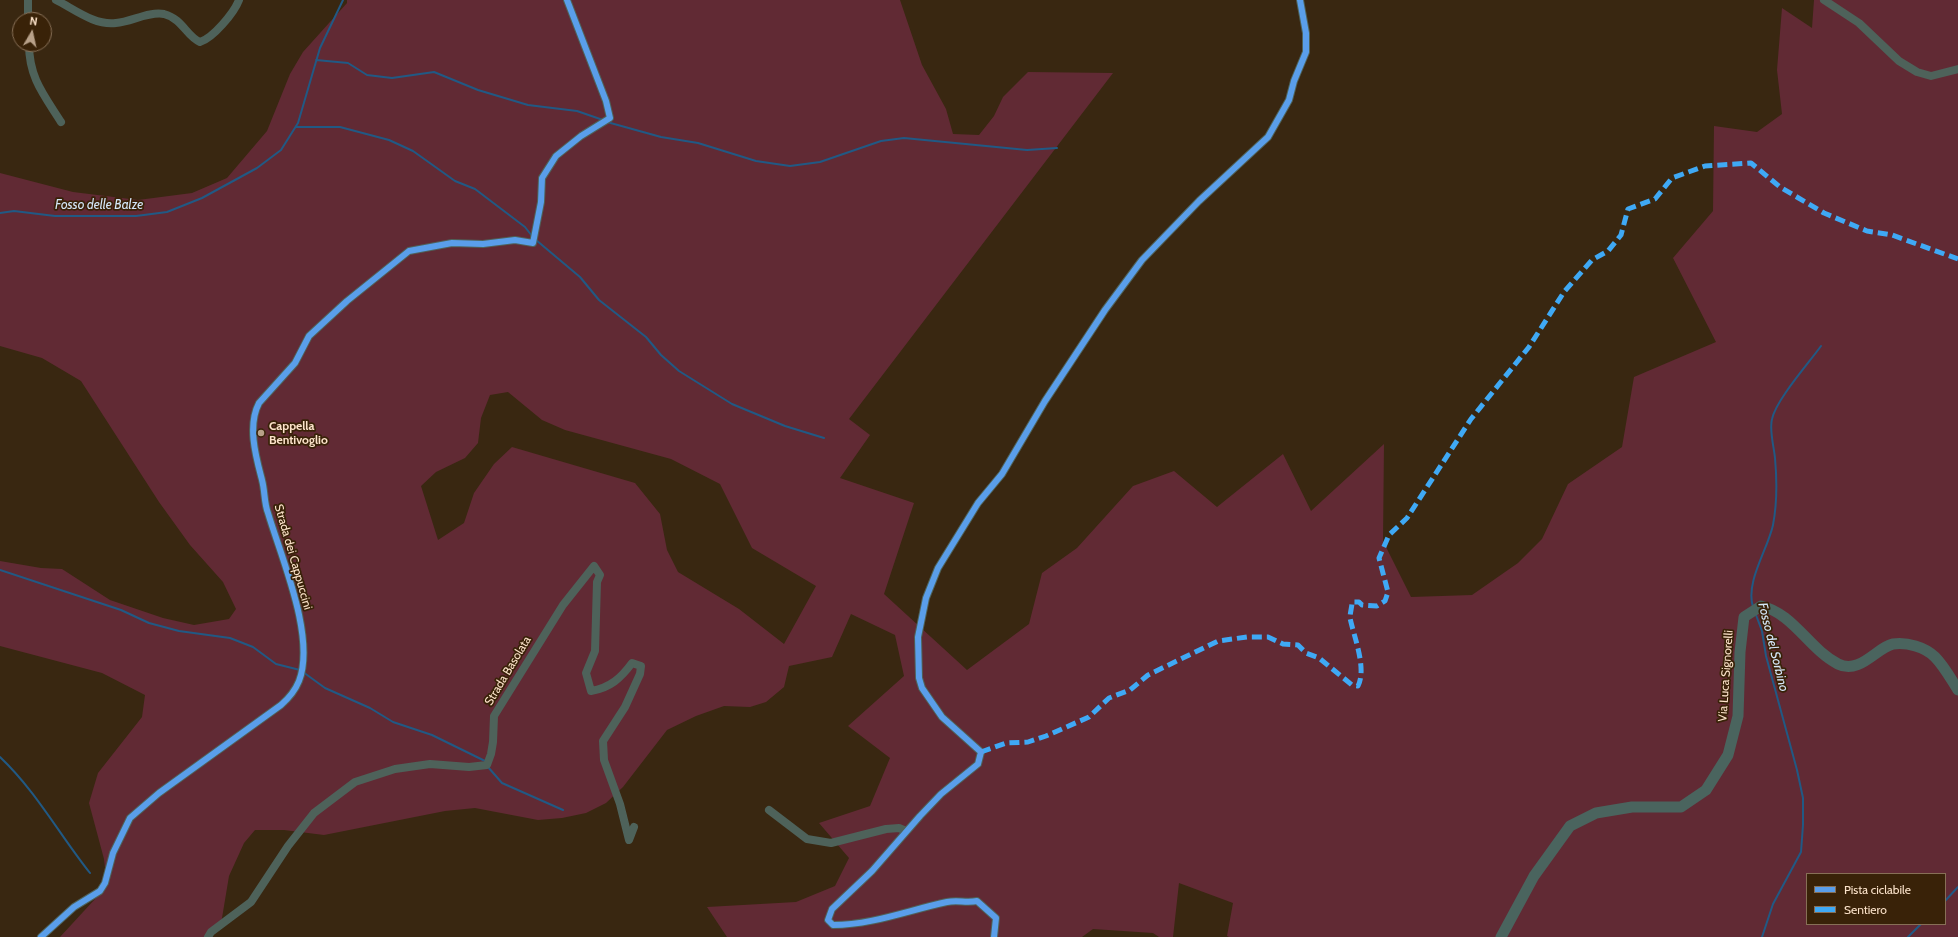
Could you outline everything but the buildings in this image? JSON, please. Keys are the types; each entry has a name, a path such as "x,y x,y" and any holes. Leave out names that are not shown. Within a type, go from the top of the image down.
{"main road":[{"name":"Via Luca Signorelli","path":"1500,937 1534,876 1570,826 1596,813 1632,807 1682,806 1706,790 1728,755 1738,716 1740,652 1744,617 1761,606 1770,608 1781,614 1823,655 1839,665 1852,666 1864,662 1892,644 1915,646 1936,657 1958,690"}],"street":[{"path":"28,0 28,12"},
{"path":"56,0 99,22 115,24 145,16 164,14 178,21 187,29 192,39 200,42 207,40 233,12 239,0"},
{"name":"Strada dei Cappuccini","path":"41,937 74,908 100,891 105,883 113,853 130,818 158,793 281,705 292,694 299,680 302,663 303,633 286,569 267,510 264,489 255,453 255,411 259,403 295,363 309,336 347,301 409,251 452,243 483,244 515,240 533,243 541,202 542,178 556,156 581,136 610,118 606,101 567,0"},
{"path":"994,937 996,918 978,901 968,903 947,902 868,922 842,925 830,924 828,920 832,910 872,871 906,831 941,794 978,764 981,758 981,752 942,717 922,688 920,678 918,637 926,598 938,568 978,503 1002,474 1045,401 1105,310 1142,260 1199,201 1268,137 1289,100 1294,81 1306,52 1306,33 1300,0"},
{"path":"1824,0 1859,23 1899,61 1917,72 1931,76 1958,69"},
{"path":"29,52 35,81 62,122"},
{"name":"Strada Basolata","path":"208,937 211,932 251,902 288,846 314,813 355,782 395,769 430,764 469,767 487,765 492,754 494,716 563,605 594,566 600,574 597,582 595,651 586,673 591,692 602,689 616,682 632,663 641,666 640,674 625,707 602,741 604,760 620,804 629,840 634,827"},
{"path":"770,810 807,839 831,843 886,829 899,828 906,831"}],"shaded area":[{"path":"347,0 900,0 922,65 946,109 953,134 979,135 994,116 1003,97 1028,72 1113,73 849,419 870,435 840,478 914,503 884,594 967,670 1029,624 1042,573 1077,548 1133,486 1174,471 1217,507 1283,454 1311,511 1384,444 1383,541 1411,597 1472,595 1518,563 1542,539 1568,484 1622,447 1634,377 1716,342 1673,258 1713,211 1714,126 1757,132 1782,114 1777,70 1782,8 1812,28 1814,0 1958,0 1958,937 1229,937 1227,936 1233,903 1179,883 1173,937 1159,937 1153,933 1093,929 1082,937 727,937 707,907 796,902 835,886 849,858 819,823 870,806 890,758 848,726 904,676 895,635 851,614 832,657 789,666 784,687 766,702 750,707 724,706 696,716 667,730 623,787 606,803 586,813 562,818 538,820 475,808 445,811 324,835 284,830 255,830 244,843 229,876 221,924 206,937 60,937 107,886 104,859 89,803 98,773 142,717 145,695 102,673 0,646 0,561 41,568 62,569 110,600 163,618 194,625 229,619 236,609 223,582 190,545 159,502 81,381 42,358 0,346 0,173 73,192 138,200 192,193 227,178 267,131 290,74 303,52 347,3","holes":["508,392 542,420 565,430 671,459 720,484 752,548 816,586 784,644 739,609 678,572 667,550 660,514 635,483 512,447 494,464 474,493 464,523 438,540 421,486 436,472 465,458 478,443 481,418 490,395"]}],"waterway":[{"name":"Fosso delle Balze","path":"0,213 14,211 55,216 136,216 167,212 202,198 257,168 281,150 298,123 320,48 343,0"},
{"path":"316,60 348,63 367,75 392,78 434,72 478,90 528,105 577,111 603,120"},
{"path":"607,122 661,137 698,143 756,161 790,166 820,162 881,141 904,138 1027,150 1057,148"},
{"path":"296,127 340,127 389,140 413,151 455,181 475,189 525,227 532,236"},
{"path":"536,240 580,277 599,300 646,337 661,355 679,371 732,404 785,426 824,438"},
{"name":"Fosso del Sorbino","path":"1753,607 1751,597 1754,576 1773,525 1775,509 1776,475 1771,433 1772,419 1786,392 1821,346"},
{"path":"0,570 121,610 149,623 179,631 230,638 253,647 276,664 300,670"},
{"name":"Fosso del Sorbino","path":"1756,615 1762,631 1766,656 1797,770 1803,798 1801,852 1773,904 1762,937"},
{"path":"303,672 325,688 370,708 393,722 432,735 485,761"},
{"path":"0,757 36,798 90,873"},
{"path":"488,767 502,783 563,810"},
{"path":"1946,900 1958,887"},
{"path":"1908,937 1920,925"}],"marked path":[{"path":"981,752 1006,743 1028,742 1046,736 1089,717 1109,698 1130,690 1148,675 1218,641 1247,637 1268,637 1283,644 1298,645 1306,653 1319,658 1352,685 1358,686 1361,670 1357,643 1350,618 1352,602 1359,602 1362,605 1377,606 1385,601 1388,592 1379,558 1389,535 1407,518 1471,419 1529,347 1564,292 1592,260 1608,251 1621,235 1628,209 1655,199 1672,178 1705,166 1751,163 1780,187 1824,213 1867,231 1892,235 1958,259"}],"cycle path":[{"path":"41,937 74,907 100,891 105,883 113,853 130,818 159,793 281,705 296,688 303,663 303,642 300,620 295,597 266,505 254,442 253,431 255,412 259,403 295,363 309,336 347,301 409,251 452,243 483,244 515,240 533,243 541,202 542,178 556,156 581,136 610,118 606,101 567,0"},
{"path":"994,937 996,918 977,901 947,902 862,923 833,925 828,920 832,909 872,871 941,794 978,764 981,752 942,717 922,688 919,678 918,637 926,598 938,568 978,503 1002,474 1045,401 1105,310 1142,260 1199,201 1268,137 1289,100 1294,81 1306,52 1306,33 1300,0"}],"place":[{"name":"Cappella Bentivoglio","path":"261,433"}]}
